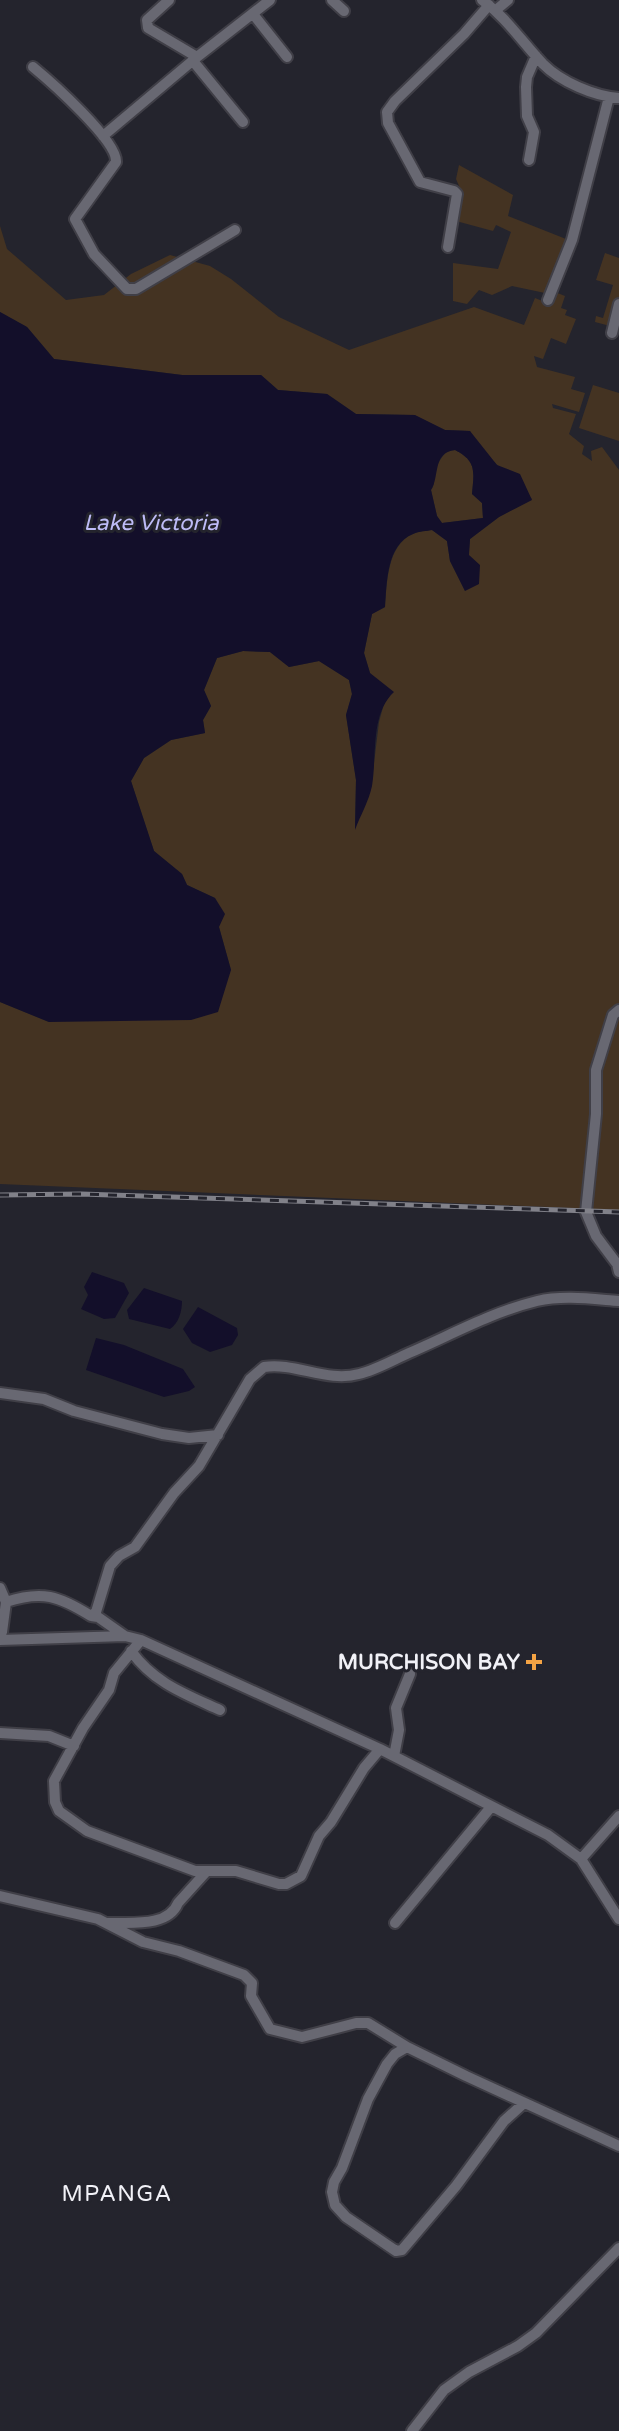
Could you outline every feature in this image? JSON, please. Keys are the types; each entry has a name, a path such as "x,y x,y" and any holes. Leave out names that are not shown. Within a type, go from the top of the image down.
{"street":[{"path":"169,0 147,20 148,28 195,59 243,123"},
{"path":"103,136 270,0"},
{"path":"332,0 344,11"},
{"path":"448,247 457,194 454,191 420,182 388,123 387,112 395,101 464,34 489,5 508,0"},
{"path":"489,5 544,66 566,80 614,98 572,240 548,300"},
{"path":"253,14 287,57"},
{"path":"529,160 534,132 527,116 526,87 536,56"},
{"path":"33,67 62,92 116,153 116,162 75,219 94,254 127,290 136,290 235,230"},
{"path":"612,333 619,304"},
{"path":"619,1010 613,1015 596,1070 596,1114 586,1212 597,1236 617,1264 619,1272"},
{"path":"91,1616 96,1612 110,1566 119,1556 135,1547 174,1493 199,1466 250,1379 264,1367 289,1367 324,1374 355,1376 431,1344 469,1325 537,1301 562,1298 619,1301"},
{"path":"0,1393 44,1399 74,1411 162,1434 189,1438 218,1435"},
{"path":"0,1588 6,1602 2,1635 125,1636 141,1640 380,1749 548,1835 582,1859 619,1919"},
{"path":"6,1602 26,1595 54,1596 72,1603 91,1616 98,1617 125,1636"},
{"path":"141,1640 114,1673 109,1690 54,1781 55,1802 63,1816 103,1837 195,1871 236,1871 283,1884 298,1878 319,1836 331,1822 364,1768 380,1749"},
{"path":"132,1651 144,1668 159,1681 220,1710"},
{"path":"394,1756 399,1730 396,1708 410,1674"},
{"path":"0,1733 49,1736 74,1746"},
{"path":"396,1923 491,1807"},
{"path":"582,1859 619,1816"},
{"path":"107,1923 157,1921 176,1908 206,1872"},
{"path":"0,1896 98,1919 143,1942 179,1951 244,1975 252,1983 251,1996 270,2029 302,2037 364,2022 407,2047 619,2146"},
{"path":"407,2047 395,2054 387,2064 368,2099 332,2192 335,2205 346,2217 396,2251 402,2250 456,2186 504,2121 524,2103"},
{"path":"412,2431 444,2390 469,2372 518,2346 536,2333 619,2248"}],"shaded area":[{"path":"459,165 513,195 508,216 566,239 545,293 512,286 492,295 479,290 467,304 453,301 453,263 498,269 511,232 496,225 493,231 456,221 463,195 456,179"},
{"path":"0,226 7,249 66,300 104,295 131,274 170,255 210,266 231,279 279,317 349,350 474,307 524,325 535,298 550,304 555,292 565,296 561,308 567,310 565,315 576,319 566,344 551,338 543,359 534,356 537,367 575,377 571,389 585,393 579,412 552,404 553,408 576,414 569,434 584,446 582,454 592,461 591,451 602,447 619,470 619,1210 0,1184 0,1002 49,1022 231,970 219,927 215,898 187,885 182,874 154,851 131,781 144,758 171,740 205,733 203,720 211,706 204,690 217,658 243,651 270,652 289,667 319,661 349,680 352,694 346,715 356,780 355,828 371,788 379,722 385,700 370,673 364,653 372,614 385,607 393,556 404,539 413,534 432,530 447,541 450,561 465,591 470,539 499,517 532,499 475,443 470,431 445,430 414,415 356,414 327,394 278,390 261,375 182,375 54,359 27,327 0,312"},
{"path":"605,253 619,258 619,297 610,326 595,322 596,316 603,318 613,285 596,280"},
{"path":"593,385 619,393 619,441 579,428"},
{"path":"455,450 471,463 472,494 482,503 483,518 442,523 437,516 431,490 439,462 447,451"}],"water":[{"name":"Lake Victoria","path":"0,312 27,327 54,359 182,375 261,375 278,390 327,394 356,414 415,415 445,430 470,431 497,465 520,474 532,500 499,517 470,539 469,555 480,565 479,584 465,591 450,561 447,541 432,530 415,533 404,539 393,556 388,576 385,607 372,614 364,653 370,673 394,692 386,701 381,712 376,736 372,786 355,830 356,780 346,715 352,694 349,680 319,661 289,667 270,652 243,651 217,658 204,690 211,706 203,720 205,733 171,740 144,758 131,781 154,851 182,874 187,885 215,898 225,914 219,927 231,970 218,1012 191,1020 49,1022 0,1002","holes":["455,450 471,463 472,494 482,503 483,518 442,523 437,516 431,490 443,456"]},
{"path":"92,1272 124,1283 129,1293 115,1318 104,1319 81,1309 88,1295 84,1287"},
{"path":"144,1288 182,1301 176,1324 170,1329 129,1319 127,1310"},
{"path":"198,1307 237,1328 238,1335 232,1345 210,1352 192,1343 183,1329"},
{"path":"96,1338 124,1345 183,1369 195,1387 189,1391 164,1397 86,1370"}],"railway":[{"path":"0,1195 81,1194 619,1212"}],"place":[{"name":"MURCHISON BAY","path":"534,1662"}],"district":[{"name":"MPANGA","path":"117,2194"}]}
